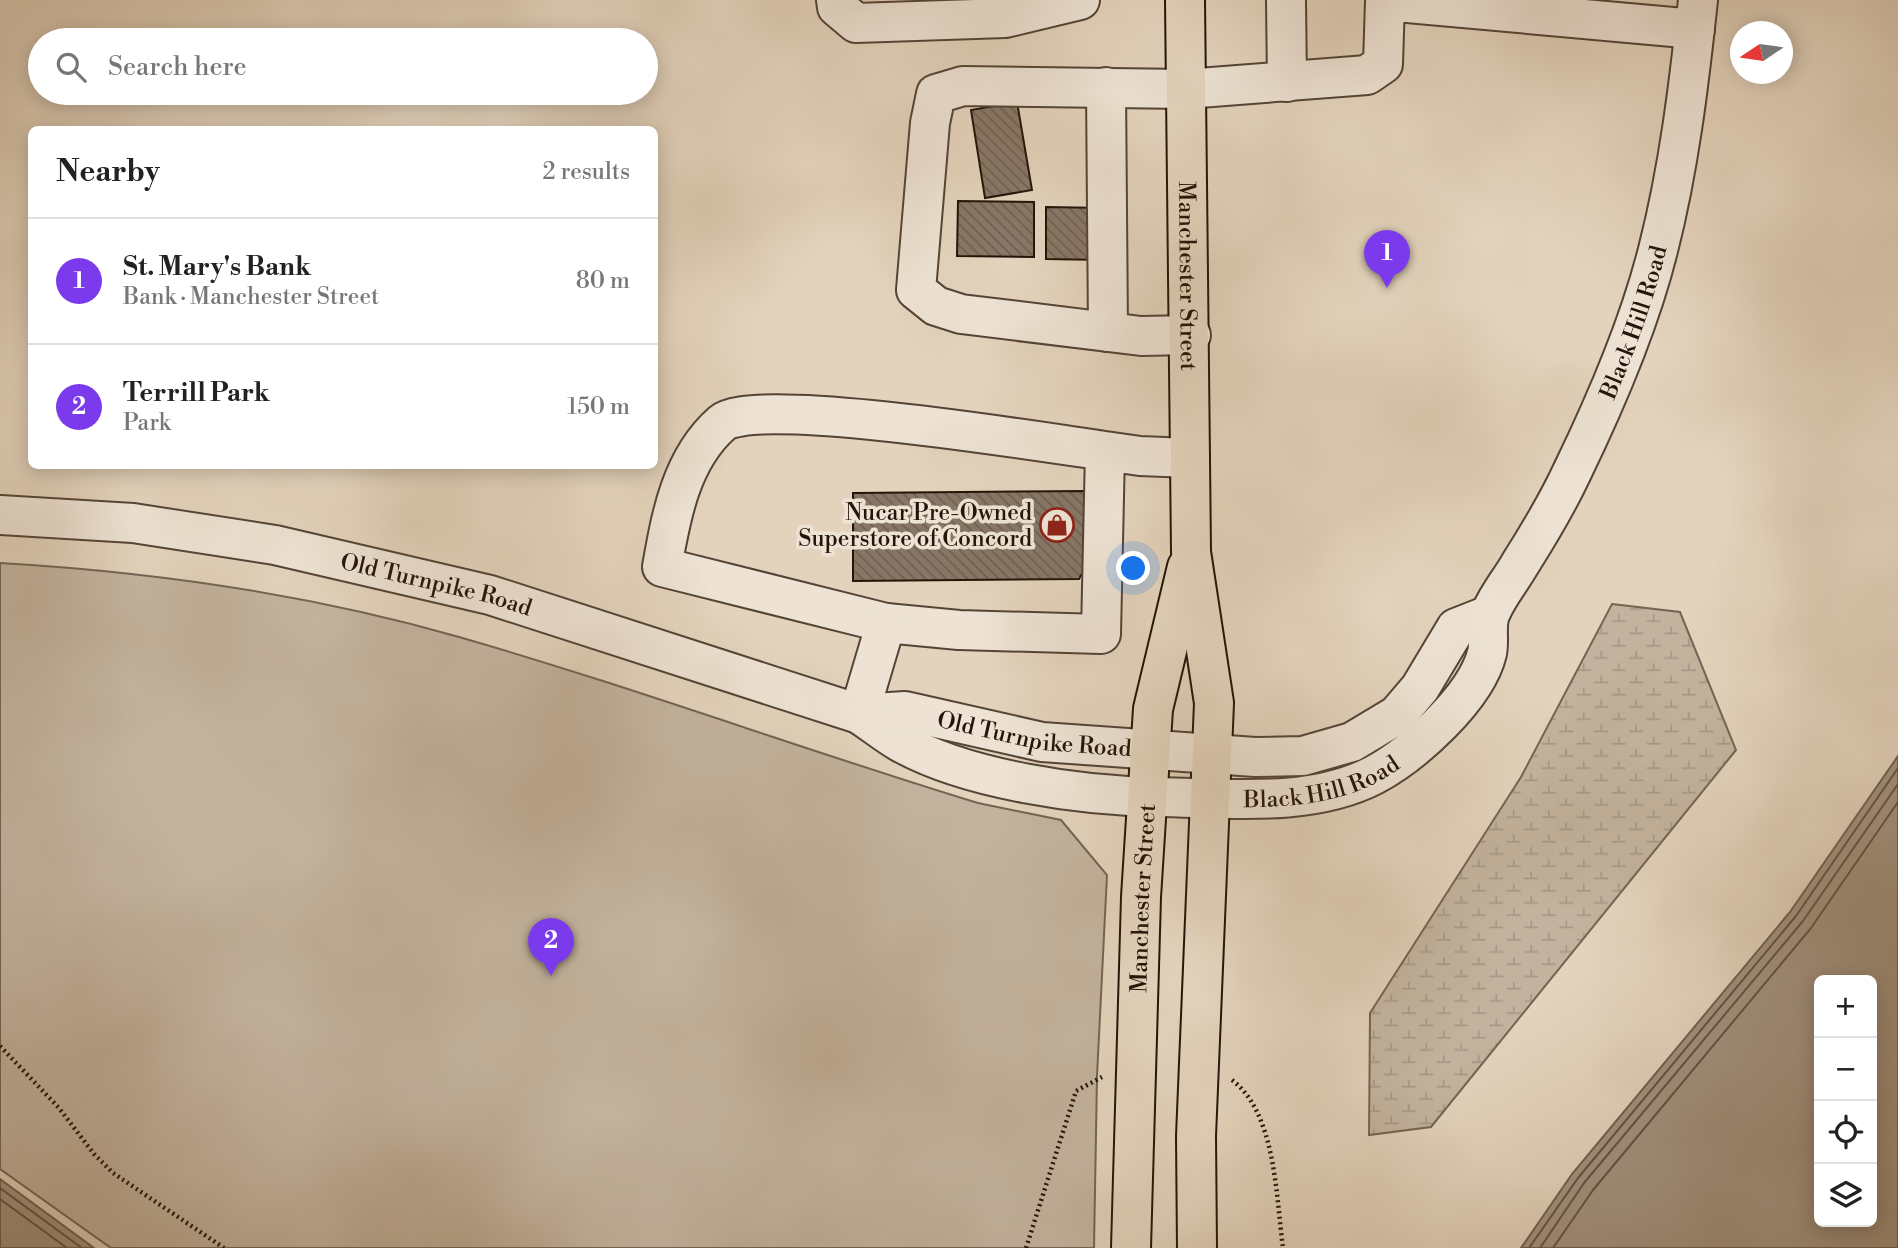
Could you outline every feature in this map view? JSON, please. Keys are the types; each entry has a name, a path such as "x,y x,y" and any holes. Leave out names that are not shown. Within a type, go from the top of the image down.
{"main road":[{"name":"Manchester Street","path":"1185,0 1191,335 1191,552 1214,703 1196,1122 1197,1248"},
{"name":"Manchester Street","path":"1131,1248 1141,910 1154,695 1191,552"}],"street":[{"path":"836,0 837,6 856,23 1005,18 1080,0"},
{"path":"1286,0 1287,82"},
{"path":"1191,335 1108,332 961,314 936,306 916,290 930,123 936,94 963,86 1186,89 1367,75 1383,64 1383,1 1696,14"},
{"name":"Black Hill Road","path":"1148,797 1266,798 1337,788 1372,776 1403,757 1453,708 1476,677 1487,654 1489,615 1571,475 1600,412 1658,252 1681,147 1696,14"},
{"path":"1106,87 1108,332"},
{"path":"1105,451 1101,634 959,630 886,623 662,567 672,513 696,452 724,421 769,413 831,415 1105,451 1140,456 1190,458"},
{"name":"Old Turnpike Road","path":"0,515 133,523 275,545 490,595 859,714 900,743 953,764 1077,792 1148,797"},
{"name":"Black Hill Road","path":"1212,754 1304,756 1352,742 1373,732 1397,715 1420,688 1456,628 1489,615"},
{"path":"859,714 886,623"},
{"name":"Old Turnpike Road","path":"859,714 905,710 1042,742 1212,754"}],"path":[{"path":"0,1046 59,1108 94,1154 113,1173 224,1248"},
{"path":"1026,1248 1076,1091 1112,1072"},
{"path":"1227,1076 1241,1087 1265,1125 1283,1248"}],"green space":[{"path":"0,563 116,572 231,587 403,622 589,677 978,803 1061,820 1107,875 1097,1076 1094,1248 111,1248 0,1169"},
{"path":"1612,604 1680,612 1736,750 1431,1127 1369,1135 1370,1013 1521,777"}],"water":[{"path":"1898,756 1898,1248 1521,1248 1572,1174 1790,912"},
{"path":"0,1179 94,1248 0,1248"}],"building":[{"path":"1017,102 1032,190 985,198 971,110"},
{"path":"958,201 1034,202 1034,257 957,256"},
{"path":"1046,207 1105,208 1103,260 1046,259"},
{"path":"1085,491 1086,567 1079,579 853,581 853,493"}],"place":[{"name":"St. Mary's Bank","path":"1387,288"},
{"name":"Nucar Pre-Owned Superstore of Concord","path":"1057,525"},
{"name":"Terrill Park","path":"551,976"}]}
